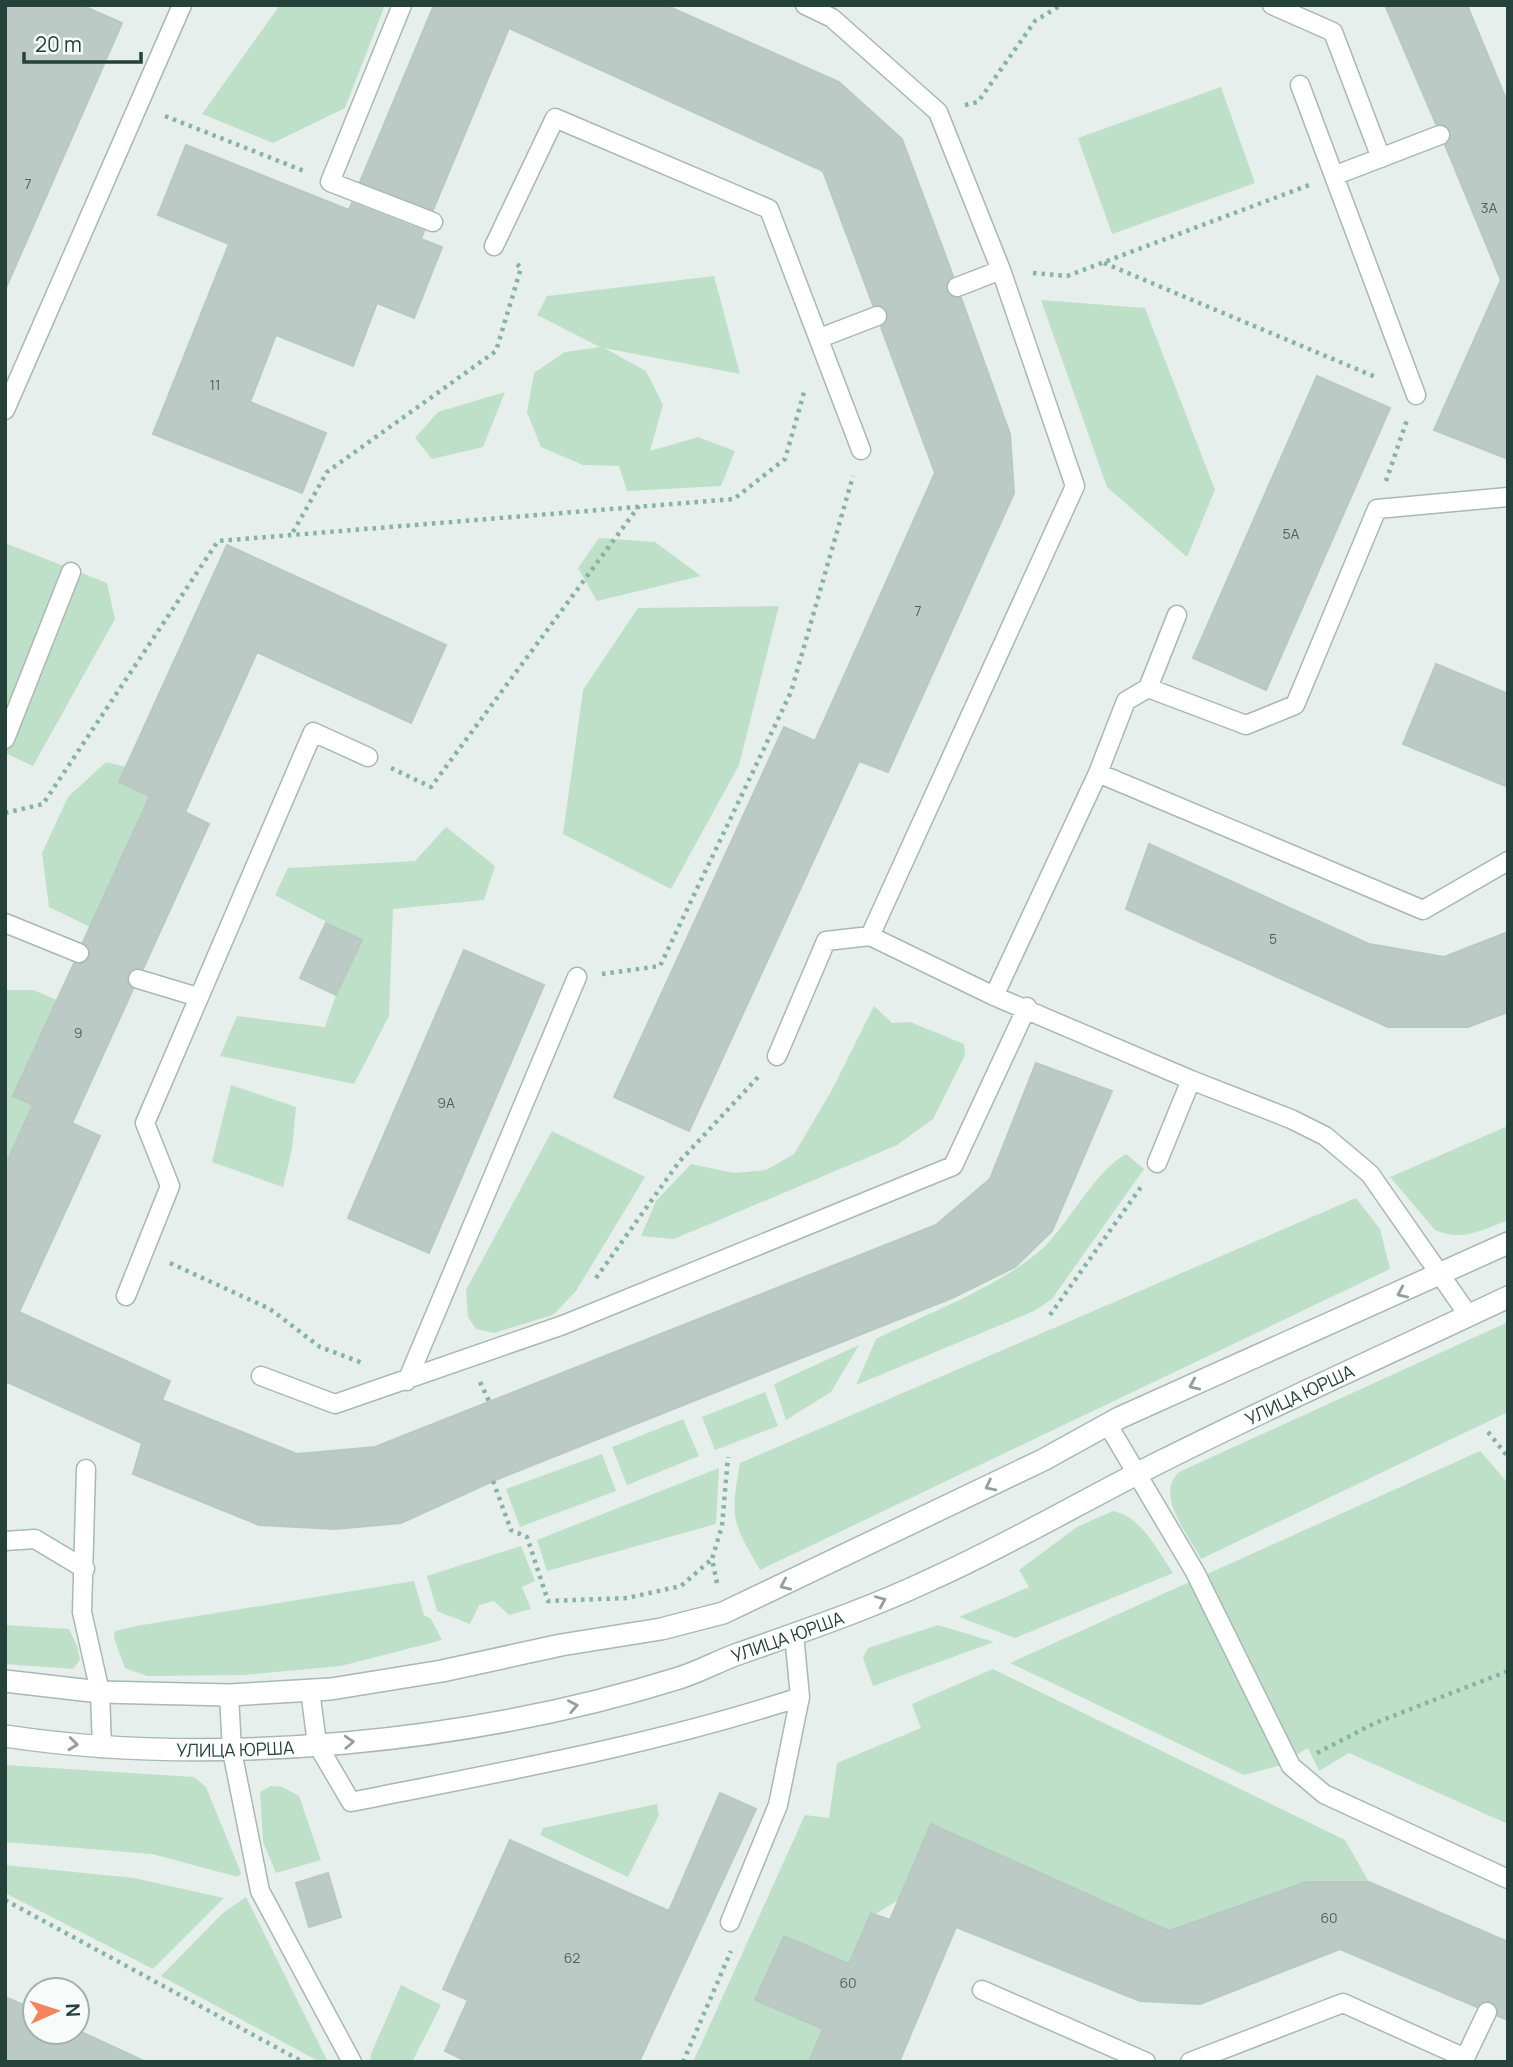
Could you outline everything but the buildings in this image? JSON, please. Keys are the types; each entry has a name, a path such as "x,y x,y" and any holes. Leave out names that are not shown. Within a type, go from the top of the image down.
{"street":[{"path":"5,1681 100,1692 229,1695 310,1690 442,1671 561,1645 661,1629 723,1613 1043,1460 1108,1424 1443,1275 1508,1243"},
{"name":"УЛИЦА ЮРША","path":"5,1736 103,1748 232,1751 360,1741 448,1729 596,1702 683,1677 844,1617 934,1579 1136,1474 1508,1297"}],"lane":[{"path":"5,411 181,5"},
{"path":"402,5 330,182 433,222"},
{"path":"805,5 832,18 938,112 1001,270 1074,486 870,936"},
{"path":"1272,5 1333,32 1381,158"},
{"path":"1300,85 1336,175 1416,395"},
{"path":"494,246 555,118 769,209 861,450"},
{"path":"1336,175 1440,135"},
{"path":"957,286 1001,270"},
{"path":"820,338 877,316"},
{"path":"1148,688 1246,725 1295,705 1377,509 1508,497"},
{"path":"5,738 71,572"},
{"path":"995,996 1098,773 1126,701 1148,688 1177,615"},
{"path":"126,1296 170,1186 145,1123 313,733 368,757"},
{"path":"1098,773 1423,910 1508,861"},
{"path":"5,923 79,953"},
{"path":"777,1056 826,942 870,936 995,996 1027,1007 1191,1080 1291,1119 1335,1144 1370,1174 1469,1315"},
{"path":"407,1381 577,978"},
{"path":"138,979 198,997"},
{"path":"261,1376 335,1404 563,1325 953,1166 1027,1007"},
{"path":"1157,1164 1191,1080"},
{"path":"1108,1424 1195,1572 1291,1766 1324,1794 1508,1879"},
{"path":"86,1469 82,1612 100,1692 103,1748"},
{"path":"5,1541 35,1539 85,1569"},
{"path":"730,1922 778,1805 800,1697 794,1634"},
{"path":"310,1690 317,1744 351,1802 514,1769 743,1716 800,1697"},
{"path":"229,1695 232,1751 260,1891 352,2062"},
{"path":"982,1990 1146,2062"},
{"path":"1190,2062 1343,2003 1465,2058 1488,2012"}],"path":[{"path":"938,112 978,102 1035,21 1061,5"},
{"path":"138,106 330,182"},
{"path":"1001,270 1067,275 1104,264 1336,175"},
{"path":"293,532 327,472 496,351 521,268 494,246"},
{"path":"1104,264 1416,395 1377,509"},
{"path":"5,813 43,804 218,541 293,532 734,499 785,459 806,386"},
{"path":"577,978 660,966 791,692 861,450"},
{"path":"368,757 431,786 639,506"},
{"path":"594,1281 679,1162 777,1056"},
{"path":"1051,1315 1157,1164"},
{"path":"144,1250 270,1310 320,1347"},
{"path":"1488,1432 1508,1457"},
{"path":"718,1586 712,1559 722,1526 728,1457"},
{"path":"493,1482 511,1530 527,1537 548,1601 627,1598 681,1586 712,1559"},
{"path":"1291,1766 1375,1723 1508,1671"},
{"path":"5,1900 303,2062"},
{"path":"683,2062 731,1953 730,1922"}],"green space":[{"path":"280,5 385,5 345,108 273,143 202,114"},
{"path":"1221,87 1255,183 1112,234 1078,138"},
{"path":"714,276 740,374 604,348 646,371 663,405 650,451 698,437 735,451 721,486 627,491 619,466 583,465 541,447 527,412 534,373 565,352 600,347 537,315 547,296"},
{"path":"1041,300 1145,308 1215,490 1187,557 1107,487"},
{"path":"505,392 483,447 432,459 415,438 438,412"},
{"path":"599,538 655,542 701,576 597,601 578,568"},
{"path":"5,543 107,583 115,619 33,766 5,753"},
{"path":"779,606 739,765 671,889 563,834 583,690 638,608"},
{"path":"106,762 126,767 119,782 150,796 90,927 49,907 42,853 68,797"},
{"path":"446,827 495,866 484,900 393,909 389,1016 354,1084 220,1056 237,1016 325,1027 361,940 275,895 288,868 415,861"},
{"path":"5,990 33,990 57,1000 13,1096 33,1105 5,1166"},
{"path":"874,1006 892,1023 910,1022 964,1044 965,1055 933,1119 897,1145 674,1239 641,1236 656,1201 691,1164 734,1173 766,1170 794,1154 832,1090"},
{"path":"231,1085 296,1107 292,1149 283,1187 212,1162"},
{"path":"1508,1126 1508,1220 1463,1235 1435,1230 1390,1177"},
{"path":"552,1131 645,1177 576,1291 553,1315 494,1333 476,1329 468,1317 466,1290"},
{"path":"1126,1154 1144,1169 1052,1299 1034,1311 856,1385 876,1339 987,1286 1028,1260 1055,1235 1104,1172"},
{"path":"1356,1198 1380,1229 1390,1269 760,1570 736,1519 735,1496 740,1463"},
{"path":"1508,1322 1508,1412 1201,1559 1182,1527 1172,1503 1172,1481 1179,1472"},
{"path":"859,1345 831,1392 786,1420 774,1384"},
{"path":"765,1392 778,1426 715,1450 702,1417"},
{"path":"683,1419 699,1456 627,1485 612,1447"},
{"path":"1480,1451 1508,1483 1508,1824 1349,1753 1319,1771 1308,1748 1278,1766 1244,1775 1010,1663"},
{"path":"602,1454 616,1491 520,1527 506,1489"},
{"path":"719,1468 716,1524 547,1571 537,1540"},
{"path":"1113,1511 1123,1514 1141,1527 1173,1573 1015,1638 959,1617 1029,1587 1019,1570 1077,1527"},
{"path":"521,1546 535,1581 522,1587 531,1609 509,1615 494,1601 479,1605 470,1624 437,1611 427,1576"},
{"path":"414,1581 424,1615 431,1619 442,1640 341,1666 244,1675 147,1676 125,1668 114,1638 115,1631 136,1626"},
{"path":"5,1625 69,1629 80,1660 73,1669 5,1664"},
{"path":"938,1625 994,1642 873,1686 863,1658 868,1648"},
{"path":"993,1669 1345,1840 1369,1882 1306,1882 1169,1931 931,1824 898,1900 874,1915 849,1964 783,1936 756,2000 823,2029 809,2062 693,2062 805,1815 829,1818 837,1763 921,1728 912,1704"},
{"path":"5,1765 194,1777 206,1787 241,1873 238,1877 152,1854 5,1842"},
{"path":"271,1786 282,1787 299,1796 321,1860 276,1873 263,1842 260,1792"},
{"path":"657,1804 659,1815 628,1877 540,1835 543,1828"},
{"path":"5,1865 134,1878 224,1898 153,1969 5,1893"},
{"path":"246,1897 328,2062 320,2062 161,1976 223,1913"},
{"path":"401,1985 441,2005 412,2062 370,2062 371,2054"}]}
